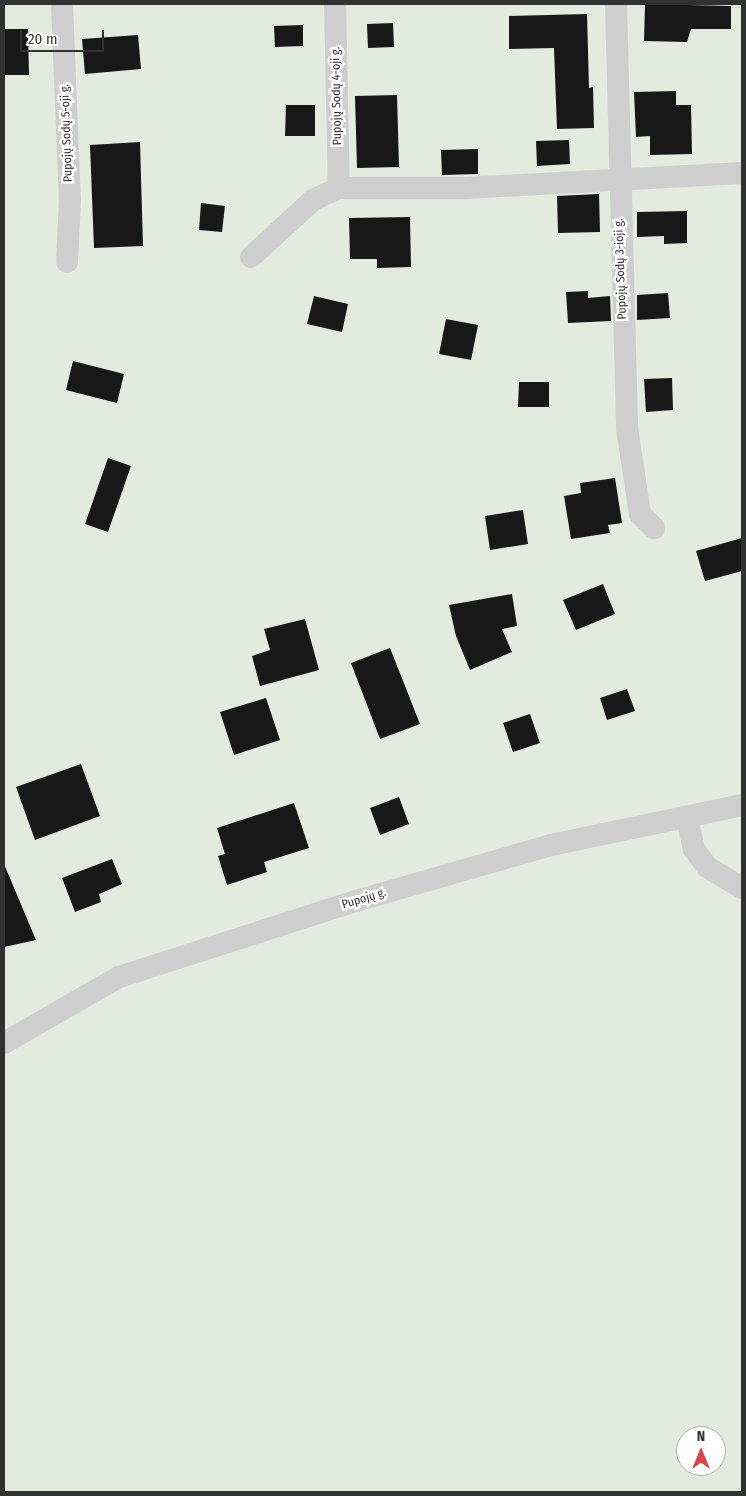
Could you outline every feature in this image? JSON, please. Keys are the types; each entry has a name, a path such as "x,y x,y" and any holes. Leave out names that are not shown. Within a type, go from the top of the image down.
{"street":[{"name":"Pupojų Sodų 5-oji g.","path":"62,4 70,199 67,262"},
{"name":"Pupojų Sodų 4-oji g.","path":"335,4 339,188"},
{"name":"Pupojų Sodų 3-ioji g.","path":"616,4 618,178 627,428 640,514 654,528"},
{"path":"251,257 313,200 339,188 465,188 618,178 742,173"},
{"name":"Pupojų g.","path":"4,1043 119,977 356,901 551,845 742,805"},
{"path":"687,817 694,850 707,867 742,888"}],"shaded area":[{"path":"4,4 742,4 742,1492 4,1492"}],"building":[{"path":"645,4 731,6 731,29 691,29 687,42 644,41"},
{"path":"587,14 589,88 593,87 594,128 557,129 554,48 509,49 509,16"},
{"path":"393,23 394,47 368,48 367,24"},
{"path":"303,25 303,46 275,47 274,26"},
{"path":"4,29 28,29 29,75 4,75"},
{"path":"138,35 141,69 85,74 82,39"},
{"path":"676,91 676,105 691,105 692,154 650,155 650,136 636,137 634,92"},
{"path":"397,95 399,167 357,168 355,96"},
{"path":"286,105 315,105 315,136 285,136"},
{"path":"569,140 570,164 537,166 536,141"},
{"path":"140,142 143,246 94,248 90,145"},
{"path":"478,149 478,174 442,175 441,150"},
{"path":"599,194 600,232 558,233 557,196"},
{"path":"201,203 225,206 222,232 199,230"},
{"path":"687,211 687,243 664,244 664,236 637,237 637,212"},
{"path":"410,217 411,267 377,268 377,259 350,259 349,218"},
{"path":"588,291 588,298 610,296 611,321 568,323 566,292"},
{"path":"668,293 670,318 637,320 637,295"},
{"path":"314,296 348,304 342,332 307,324"},
{"path":"446,319 478,325 471,360 439,354"},
{"path":"73,361 124,374 117,403 66,390"},
{"path":"672,378 673,410 646,412 644,379"},
{"path":"519,382 549,382 549,407 518,407"},
{"path":"108,458 131,466 108,532 85,524"},
{"path":"615,478 622,523 608,525 610,533 571,539 564,496 581,493 580,483"},
{"path":"523,510 528,544 490,550 485,516"},
{"path":"742,538 742,571 705,581 696,551"},
{"path":"603,584 615,614 576,630 563,600"},
{"path":"512,594 517,626 502,629 512,652 470,670 456,636 449,605"},
{"path":"305,619 319,670 260,686 252,656 270,650 264,629"},
{"path":"390,648 420,724 380,739 351,663"},
{"path":"627,689 635,711 607,720 600,698"},
{"path":"266,698 280,740 234,755 220,712"},
{"path":"530,714 540,743 513,752 503,723"},
{"path":"81,764 100,816 35,840 16,787"},
{"path":"399,797 409,824 380,835 370,808"},
{"path":"294,803 309,848 264,862 267,872 227,885 218,856 225,854 217,828"},
{"path":"112,859 122,884 99,894 101,902 75,912 62,878"},
{"path":"4,864 36,940 4,947"}]}
